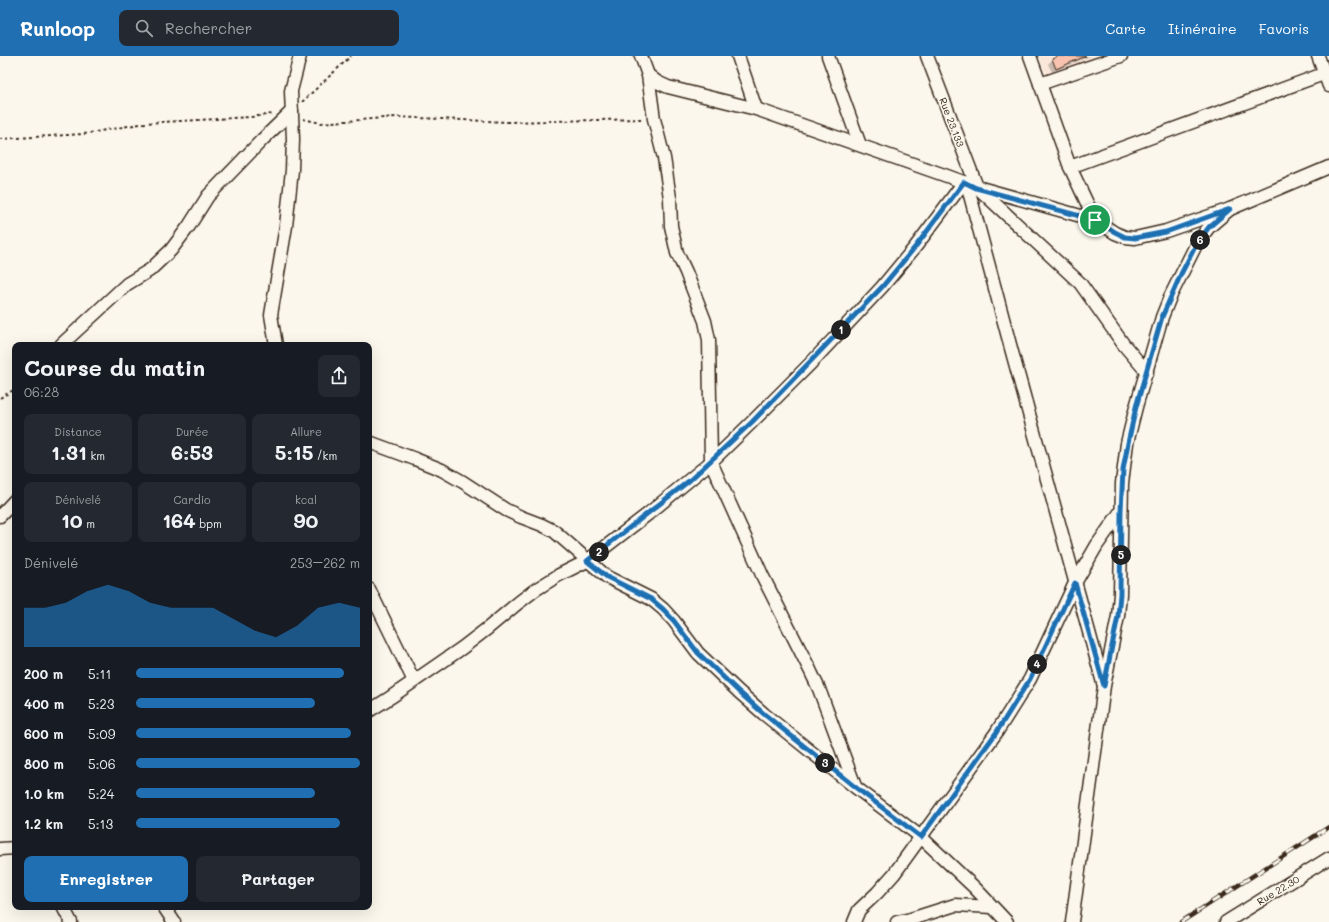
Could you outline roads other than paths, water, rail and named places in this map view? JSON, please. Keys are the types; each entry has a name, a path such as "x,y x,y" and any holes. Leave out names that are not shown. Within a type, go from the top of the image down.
{"street":[{"path":"276,342 271,315 286,226 292,170 293,139 291,91 300,56"},
{"path":"641,56 648,75 654,119 664,158 670,198 671,226 677,253 705,321 709,340 711,462 762,577 819,689 855,787"},
{"path":"738,56 756,109"},
{"path":"828,56 860,145"},
{"name":"Rue 23.133","path":"927,56 969,184 1075,583 1104,686"},
{"path":"1030,56 1070,167 1095,220"},
{"path":"1040,84 1121,56"},
{"path":"1318,56 1327,73 1329,86"},
{"path":"1070,167 1327,73"},
{"path":"648,75 657,82 668,87 756,109 969,184 1095,220 1125,237 1135,238 1166,232 1230,209 1329,167"},
{"path":"64,342 127,284 150,270 171,250 189,226 208,196 292,111"},
{"path":"969,184 1080,284 1124,345 1147,372"},
{"path":"372,709 391,698 488,628 535,590 587,561 648,514 711,462 768,406 882,287 969,184"},
{"path":"1072,922 1104,686 1118,616 1120,594 1123,470 1128,443 1136,407 1162,317 1181,274 1197,243 1209,227 1230,209"},
{"path":"372,443 442,470 506,510 542,524 554,531 607,577 651,599 663,609 698,653 716,671 764,714 855,787 921,837 975,888 1007,922"},
{"path":"0,516 12,503"},
{"path":"854,922 859,910 890,879 921,837 991,739 1030,679 1075,583 1097,545 1121,511"},
{"path":"372,595 414,681"},
{"path":"0,849 12,848"},
{"name":"Rue 22.30","path":"1226,922 1329,858"},
{"path":"897,922 954,905 969,904 992,907"},
{"path":"65,910 71,922"},
{"path":"166,910 174,922"}],"railway":[{"path":"1181,922 1329,827"}]}
